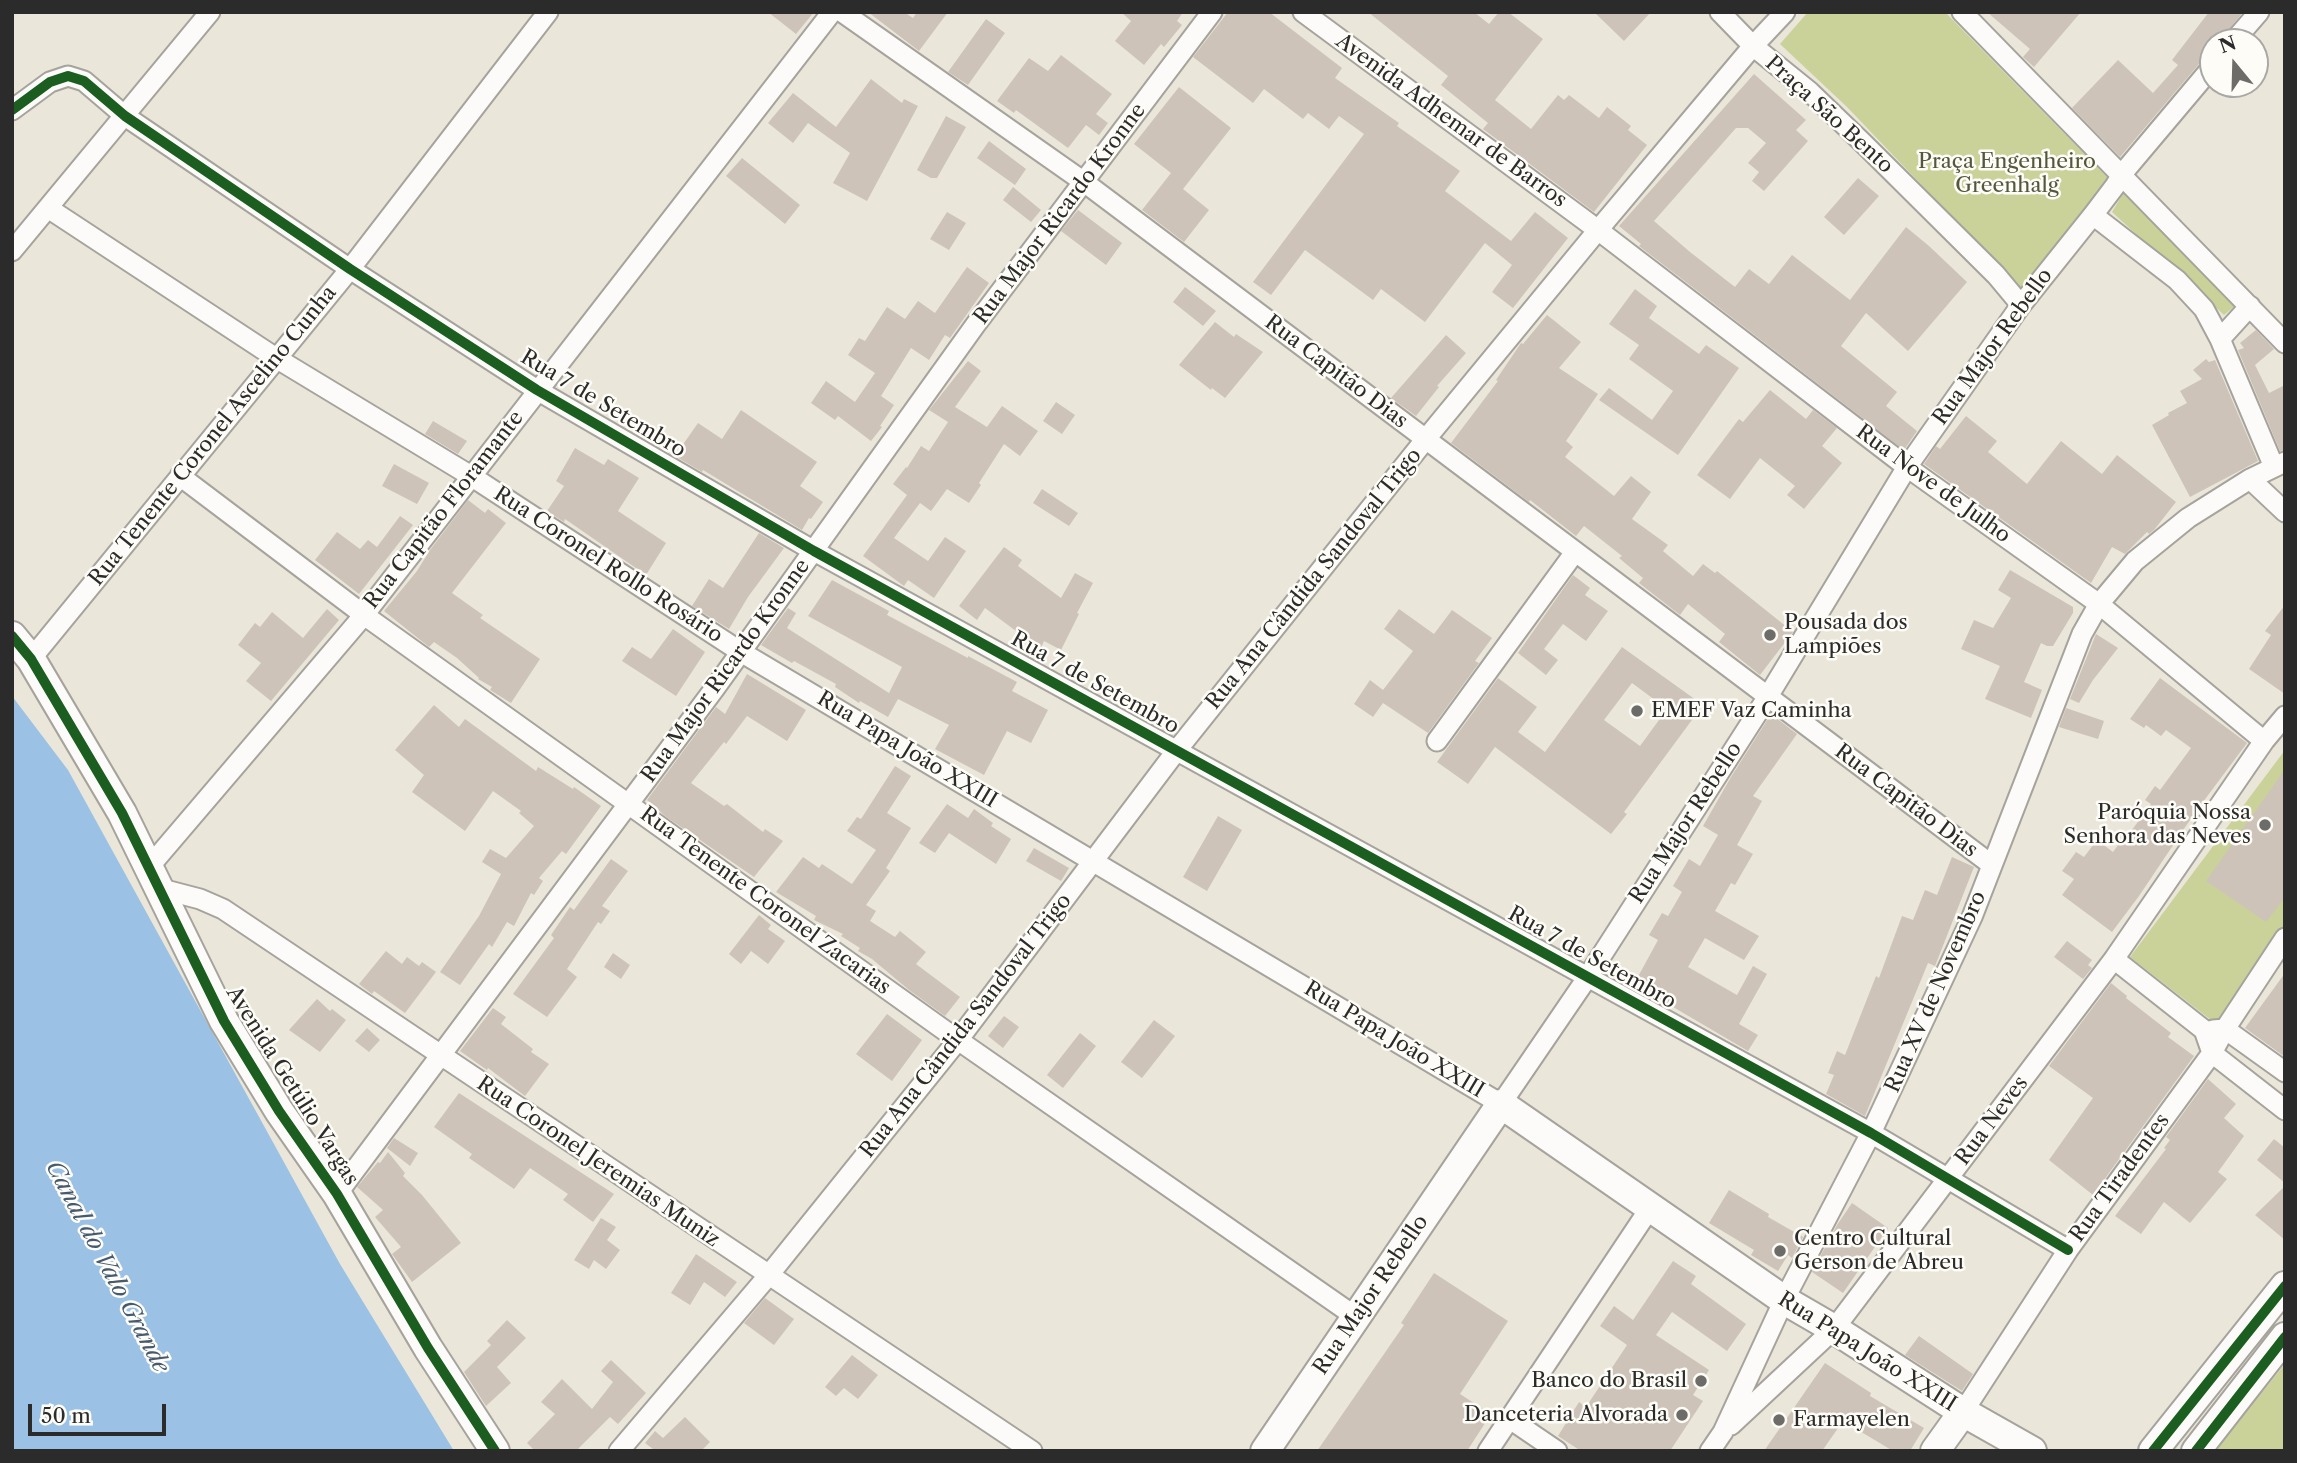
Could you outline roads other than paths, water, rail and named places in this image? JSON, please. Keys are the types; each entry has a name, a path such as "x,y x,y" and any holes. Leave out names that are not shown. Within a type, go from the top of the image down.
{"main road":[{"name":"Avenida Getúlio Vargas","path":"12,636 31,659 122,813 224,1021 279,1111 337,1194 428,1348 495,1451"},
{"name":"Rua Papa João XXIII","path":"1501,1104 1784,1300 1963,1412 2032,1451"},
{"name":"Rua Major Rebello","path":"1265,1451 1501,1104"},
{"path":"2153,1451 2285,1286"},
{"path":"2196,1451 2285,1336"},
{"path":"1935,1451 1963,1412"}],"street":[{"path":"12,251 210,12"},
{"name":"Rua Tenente Coronel Ascelino Cunha","path":"31,659 350,269 548,12"},
{"name":"Rua Capitão Floramante","path":"154,878 364,615 832,12"},
{"name":"Rua Capitão Dias","path":"842,12 1084,182 1992,865"},
{"name":"Rua Major Ricardo Kronne","path":"337,1194 741,652 976,324 1212,12"},
{"name":"Avenida Adhemar de Barros","path":"1303,12 1598,230"},
{"name":"Praça São Bento","path":"1720,12 1754,46 1845,125 1996,275 2021,305"},
{"name":"Rua Ana Cândida Sandoval Trigo","path":"619,1451 768,1276 958,1040 1177,750 1425,440 1598,230 1785,12"},
{"path":"1962,12 2285,343"},
{"path":"2246,28 2259,12"},
{"name":"Rua 7 de Setembro","path":"12,110 50,82 68,76 85,81 125,116 350,269 537,390 814,551 1871,1133 2068,1250"},
{"name":"Rua Major Rebello","path":"1501,1104 1587,978 1767,698 1907,467 2021,305 2122,174 2199,83"},
{"name":"Rua Coronel Rollo Rosário","path":"48,208 276,358 471,476 741,652"},
{"path":"2093,215 2177,280 2204,309 2279,464"},
{"name":"Rua Nove de Julho","path":"1598,230 1907,467 2099,604 2264,741"},
{"path":"2220,339 2250,306"},
{"name":"Rua XV de Novembro","path":"1723,1432 1784,1300 1871,1133 1972,917 2082,634 2099,604 2135,561 2188,518 2279,464"},
{"name":"Rua Tenente Coronel Zacarias","path":"180,476 364,615 958,1040 1356,1317"},
{"path":"2250,480 2285,512"},
{"path":"1437,741 1574,552"},
{"name":"Rua Papa João XXIII","path":"741,652 1501,1104"},
{"name":"Rua Neves","path":"1723,1432 1834,1329 2114,959 2264,741 2285,716"},
{"name":"Rua Coronel Jeremias Muniz","path":"154,878 223,909 1032,1451"},
{"name":"Rua Tiradentes","path":"1963,1412 2068,1250 2212,1053 2225,1028 2285,938"},
{"path":"2114,959 2204,1030 2212,1053 2285,1110"},
{"path":"2204,1030 2225,1028 2285,1072"},
{"path":"1488,1451 1650,1208"},
{"path":"1510,1419 1557,1451"},
{"path":"1710,1451 1723,1432"}],"water":[{"name":"Canal do Valo Grande","path":"12,696 68,770 340,1264 454,1451 12,1451"}],"place":[{"name":"Pousada dos Lampiões","path":"1770,635"},
{"name":"EMEF Vaz Caminha","path":"1637,711"},
{"name":"Paróquia Nossa Senhora das Neves","path":"2265,825"},
{"name":"Centro Cultural Gerson de Abreu","path":"1780,1251"},
{"name":"Banco do Brasil","path":"1701,1381"},
{"name":"Danceteria Alvorada","path":"1682,1415"},
{"name":"Farmayelen","path":"1779,1420"}],"park label":[{"name":"Praça Engenheiro Greenhalg","path":"2007,174"}]}
